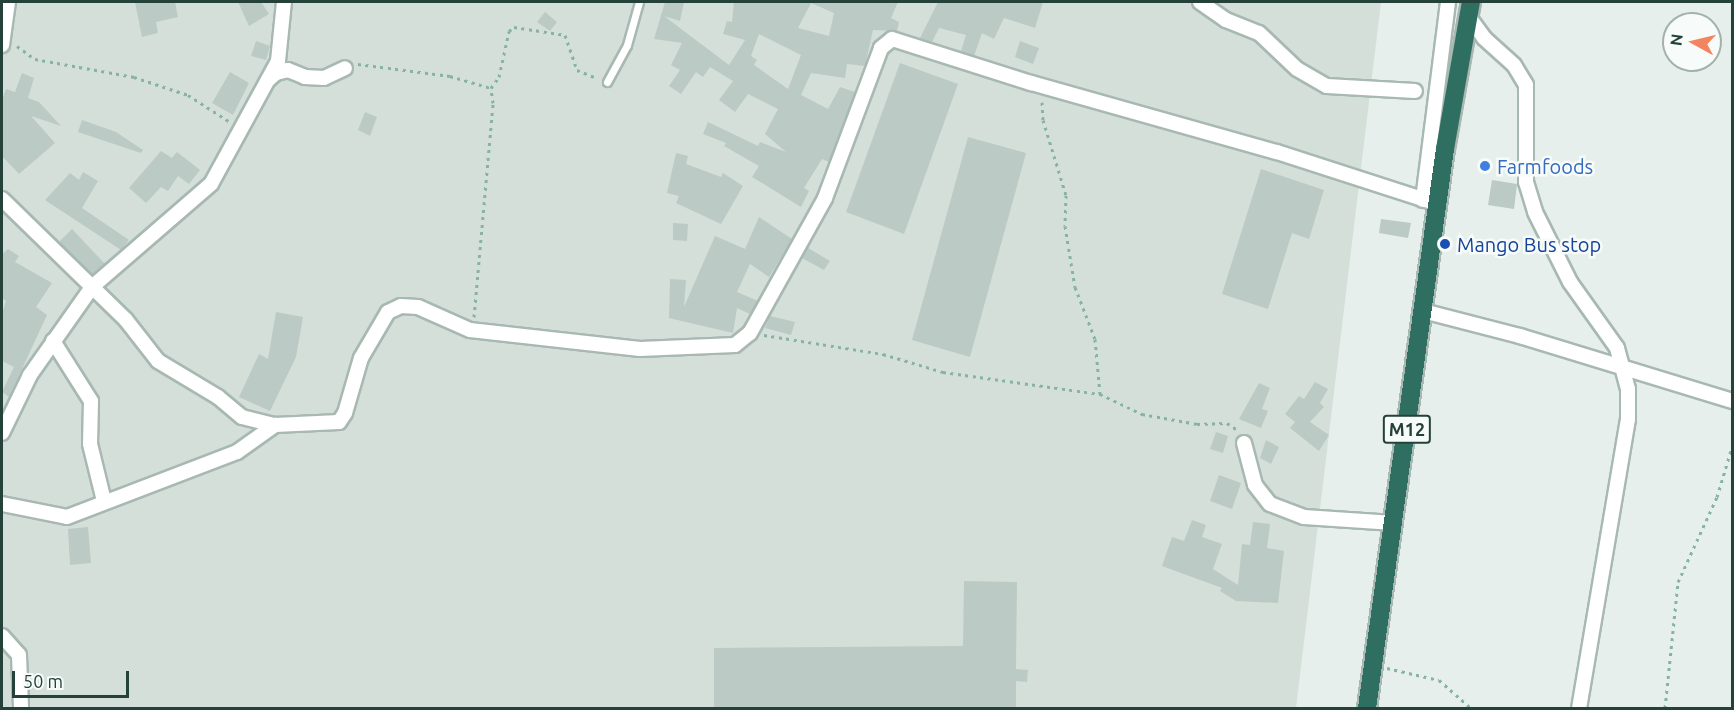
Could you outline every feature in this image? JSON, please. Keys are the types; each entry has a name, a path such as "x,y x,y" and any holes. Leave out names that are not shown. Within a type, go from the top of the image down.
{"highway":[{"name":"M12","path":"1445,149 1448,82 1459,2"},
{"name":"M12","path":"1367,708 1423,311 1430,202 1445,149 1470,9"}],"street":[{"path":"2,45 8,2"},
{"path":"2,433 30,375 92,287 210,184 242,130 282,48 284,2"},
{"path":"1200,2 1226,20 1259,33 1297,69 1327,86 1415,91"},
{"path":"2,199 126,320 158,361 218,397 242,417 275,425 339,422 345,413 361,358 379,324 395,309 418,307 470,330 640,349 735,345 750,333 825,198 885,41 892,39 1032,83 1277,152 1430,202 1448,2"},
{"path":"1470,9 1484,38 1514,65 1526,85 1526,182 1535,212 1570,282 1617,348 1623,366 1628,419 1578,708"},
{"path":"265,84 276,73 288,70 306,77 324,78 345,68"},
{"path":"1423,311 1623,366 1732,400"},
{"path":"53,341 91,401 90,444 104,501"},
{"path":"2,504 67,517 104,501 152,487 237,452 275,425"},
{"path":"1244,443 1255,485 1270,504 1304,517 1394,523"},
{"path":"2,636 19,655 21,708"}],"lane":[{"path":"607,82 627,45 639,2"}],"path":[{"path":"6,26 17,46 35,59 134,77 188,95 242,130"},
{"path":"470,330 477,310 482,210 494,103 491,88 499,77 509,31 514,27 565,35 577,70 607,82"},
{"path":"345,68 362,62 450,76 491,88"},
{"path":"1032,83 1045,107 1043,120 1066,195 1065,226 1075,287 1095,339 1100,394"},
{"path":"750,333 883,354 943,372 1100,394 1142,414 1197,424 1227,423 1238,430 1244,443"},
{"path":"1665,708 1678,582 1717,497 1732,447"},
{"path":"1374,665 1439,680 1471,708"}],"shaded area":[{"path":"2,2 1381,2 1296,708 2,708"}],"building":[{"path":"135,2 175,2 178,17 156,22 158,33 142,37"},
{"path":"238,2 261,2 269,14 249,26"},
{"path":"665,2 684,2 680,21 664,16 729,65 745,40 723,34 727,21 732,22 734,2 898,2 891,18 899,22 897,31 873,30 865,66 847,64 845,78 811,73 801,95 828,109 840,87 855,92 829,162 822,159 804,188 809,191 801,207 752,177 759,166 724,146 726,143 703,134 708,122 758,146 760,142 786,152 765,134 778,109 748,94 735,112 719,100 733,81 710,67 703,77 696,72 681,94 669,86 680,70 671,65 682,43 654,39","holes":["811,3 834,13 829,36 798,28","759,34 801,55 788,89 754,65 757,60 751,56"]},
{"path":"938,2 1043,2 1035,28 1004,18 994,39 982,33 974,56 961,51 966,35 939,28 932,42 920,38"},
{"path":"545,12 557,22 550,31 537,22"},
{"path":"256,41 270,46 266,60 251,56"},
{"path":"1020,41 1039,48 1033,64 1015,57"},
{"path":"900,63 958,84 904,234 846,212"},
{"path":"230,72 249,83 233,115 212,103"},
{"path":"22,73 34,78 28,98 39,102 61,126 31,116 55,143 19,174 2,156 2,100 6,89 15,92"},
{"path":"365,112 377,117 370,136 358,130"},
{"path":"82,120 116,132 143,150 141,153 78,132"},
{"path":"968,137 1026,153 970,357 912,340"},
{"path":"161,151 172,158 177,152 200,170 189,184 178,176 168,191 161,187 146,203 129,188"},
{"path":"676,153 688,156 686,164 721,177 723,173 743,186 721,224 676,203 679,196 667,193"},
{"path":"1261,169 1324,190 1309,239 1292,233 1268,309 1222,294"},
{"path":"83,172 98,181 82,208 129,240 121,250 45,200 70,173 79,180"},
{"path":"1492,180 1517,184 1514,209 1488,205"},
{"path":"759,217 792,239 769,277 750,264 737,292 758,301 750,314 737,308 733,333 669,318 670,279 686,280 684,307 715,236 745,249"},
{"path":"1381,219 1411,223 1408,238 1379,233"},
{"path":"673,223 688,224 687,241 673,240"},
{"path":"72,229 105,264 92,275 59,242"},
{"path":"808,248 830,261 824,270 802,258"},
{"path":"8,249 19,256 15,262 52,283 36,307 47,315 9,397 2,392 14,367 2,361 2,314 6,301 2,298 2,254"},
{"path":"276,312 303,317 296,357 270,411 239,397 259,354 268,359"},
{"path":"770,316 795,322 791,335 765,328"},
{"path":"1315,382 1328,389 1320,403 1324,407 1310,422 1329,435 1319,451 1290,428 1295,422 1285,414 1299,396 1304,399"},
{"path":"1259,383 1270,388 1262,409 1268,411 1261,428 1239,419"},
{"path":"1216,432 1228,436 1223,453 1210,449"},
{"path":"1266,440 1279,447 1271,464 1260,458"},
{"path":"1219,475 1241,483 1232,509 1210,501"},
{"path":"1192,520 1206,525 1202,537 1222,544 1213,569 1238,585 1242,544 1250,545 1253,522 1270,524 1267,548 1284,551 1278,603 1236,601 1220,591 1222,588 1162,566 1172,537 1184,541"},
{"path":"88,527 91,563 70,565 68,529"},
{"path":"964,581 1017,582 1016,669 1028,670 1027,682 1016,681 1016,708 714,708 714,648 963,646"}],"place":[{"name":"Farmfoods","path":"1485,166"},
{"name":"Mango Bus stop","path":"1445,244"}]}
